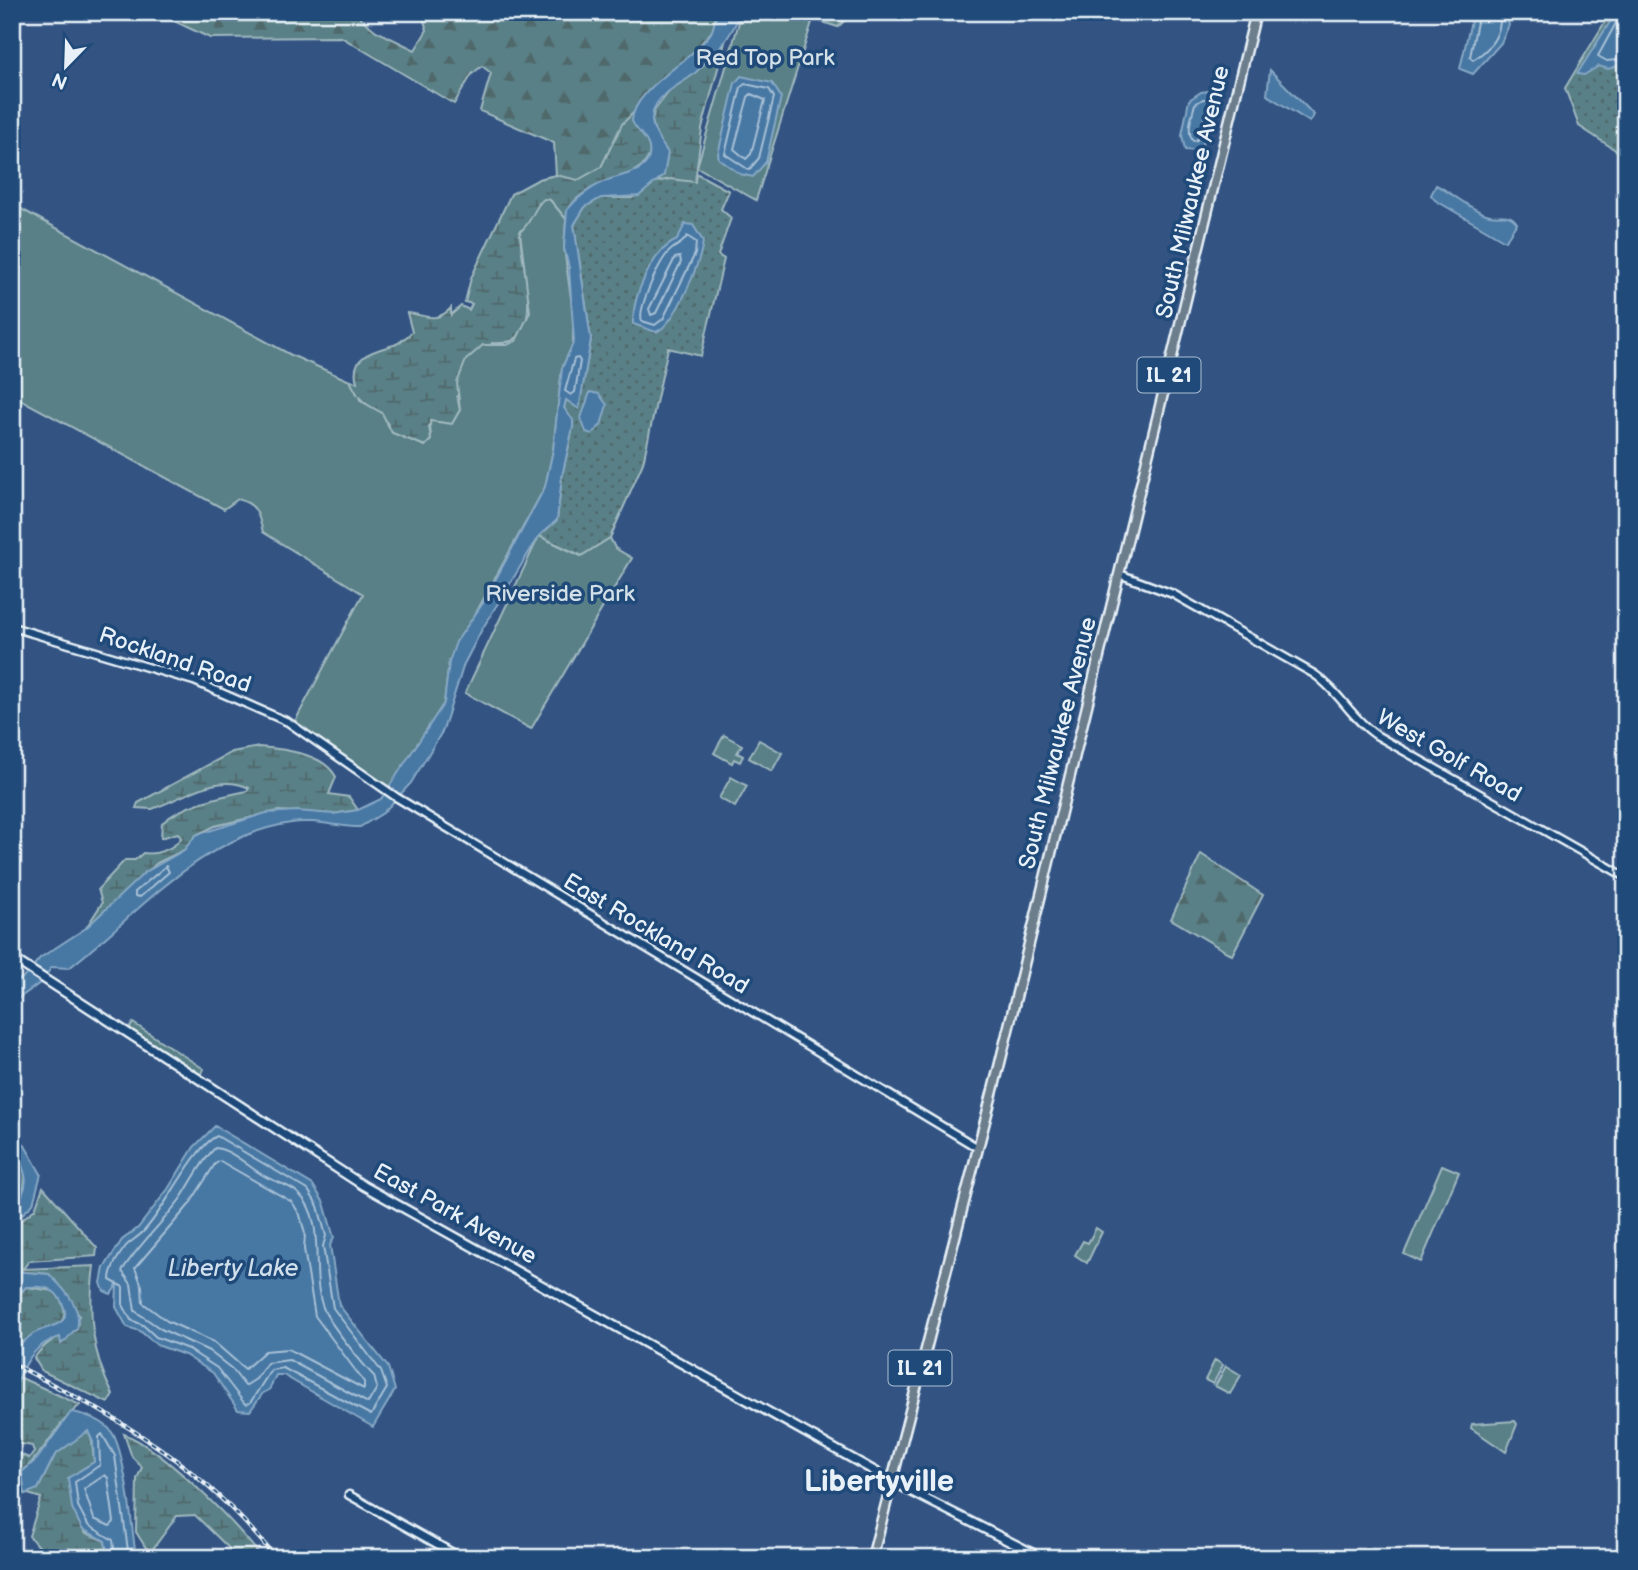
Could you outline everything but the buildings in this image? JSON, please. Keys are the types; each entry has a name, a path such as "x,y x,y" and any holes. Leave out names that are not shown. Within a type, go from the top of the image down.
{"main road":[{"name":"South Milwaukee Avenue","path":"891,1481 978,1148 1256,12"},
{"name":"East Park Avenue","path":"12,958 364,1186 891,1481 1042,1558"},
{"name":"IL 21","path":"872,1558 891,1481"}],"street":[{"name":"West Golf Road","path":"1119,573 1173,594 1314,674 1328,685 1359,724 1626,877"},
{"name":"Rockland Road","path":"12,627 215,689 278,717 320,743"},
{"name":"East Rockland Road","path":"320,743 377,785 978,1148"},
{"path":"349,1495 462,1558"}],"green space":[{"path":"155,12 353,12 376,31 415,50 427,30 421,12 717,12 713,30 692,54 660,81 635,127 567,210 566,219 539,179 556,175 554,143 480,111 491,73 482,66 472,74 454,104 341,37 210,38"},
{"name":"Red Top Park","path":"742,12 853,12 838,27 813,19 756,200 697,167"},
{"path":"1611,12 1626,12 1626,157 1579,126 1565,88"},
{"path":"725,42 702,128 695,182 670,179 656,182 664,175 652,120 654,111 671,89 694,74"},
{"path":"633,113 635,124 650,146 646,162 636,170 582,195 571,205 566,219 550,200 539,203 533,219 520,232 528,302 527,319 521,333 510,341 492,343 457,396 460,410 452,424 437,422 429,426 431,440 425,446 392,433 382,417 359,397 350,381 357,382 355,373 360,360 371,352 399,343 412,332 407,313 435,317 451,308 451,315 461,306 469,310 472,304 465,302 471,278 511,194 539,179 556,175 578,180 601,167 622,124"},
{"path":"672,160 729,191 721,209 731,218 718,255 724,259 701,356 668,348 643,463 610,538 582,556 539,536 557,520 562,476 573,427 564,408 566,400 579,408 591,339 574,225 585,207 601,198 632,198 648,187"},
{"path":"544,199 550,200 566,219 564,248 573,313 573,344 562,368 553,450 545,487 449,662 444,703 387,791 293,725 363,594 263,532 258,515 250,504 238,499 224,509 12,395 12,204 291,355 350,381 361,401 382,413 392,433 425,446 431,440 430,421 452,424 460,410 457,383 466,360 483,345 507,345 516,341 530,312 520,232"},
{"name":"Riverside Park","path":"539,536 581,556 610,538 615,548 632,558 531,729 465,693"},
{"path":"724,735 742,745 737,753 743,756 740,762 734,759 732,763 714,753"},
{"path":"759,740 782,753 772,771 749,758"},
{"path":"259,747 302,754 322,762 336,777 329,794 349,797 358,810 333,814 278,811 215,826 196,835 184,850 157,863 86,928 102,903 98,889 125,860 135,860 143,853 165,850 181,838 178,833 161,838 162,823 191,806 247,791 249,788 224,783 199,789 152,809 136,808 138,803 232,752"},
{"path":"731,777 747,786 735,807 719,798"},
{"path":"1201,854 1263,895 1232,955 1171,919"},
{"path":"133,1023 204,1069 201,1075 129,1029"},
{"path":"12,1148 23,1161 26,1178 21,1195 12,1209"},
{"path":"1442,1165 1459,1172 1421,1262 1404,1254"},
{"path":"43,1187 97,1248 96,1256 29,1261 23,1269 94,1266 91,1300 93,1332 100,1363 113,1395 108,1403 42,1371 34,1358 79,1316 69,1296 49,1274 12,1271 12,1232 20,1221 35,1209"},
{"path":"1096,1228 1102,1232 1087,1263 1075,1255 1083,1241 1088,1243"},
{"path":"26,1287 54,1291 62,1303 64,1316 59,1324 29,1339 13,1353 12,1301"},
{"path":"1215,1360 1223,1365 1213,1384 1205,1380"},
{"path":"1226,1366 1241,1375 1230,1394 1215,1386"},
{"path":"19,1377 80,1405 22,1472 38,1489 55,1455 83,1432 91,1433 94,1462 79,1471 84,1532 105,1541 108,1558 55,1555 45,1551 29,1536 41,1498 12,1489 12,1451 29,1458 34,1452 32,1446 17,1443 12,1447 12,1393"},
{"path":"1515,1421 1517,1424 1506,1452 1471,1428 1472,1424"},
{"path":"124,1434 140,1442 178,1471 235,1526 262,1558 239,1558 195,1515 177,1516 152,1550 146,1548 136,1532 137,1479 142,1467 132,1457"}],"water":[{"path":"717,12 740,12 733,30 695,73 662,97 653,111 654,128 668,153 664,175 639,196 601,198 585,207 574,225 591,339 579,409 566,400 564,408 573,420 573,427 562,476 557,520 539,536 481,631 464,664 443,730 411,783 383,813 360,827 291,823 258,831 227,844 171,880 69,968 52,967 40,983 12,1003 12,984 25,976 40,958 86,928 144,873 184,850 196,835 266,813 297,811 333,814 358,810 381,799 444,703 449,662 456,642 483,603 545,487 553,450 562,368 574,341 569,268 564,248 567,210 596,185 640,169 646,164 649,148 632,121 635,109 652,87 702,44 711,33"},
{"path":"1473,12 1505,12 1509,25 1501,43 1473,74 1460,69"},
{"path":"1626,12 1624,64 1608,69 1599,66 1584,75 1577,74 1615,14"},
{"path":"1270,70 1314,115 1310,122 1267,95"},
{"path":"741,76 772,83 781,97 766,162 753,177 740,174 719,159 718,154 735,83"},
{"path":"1216,90 1221,94 1200,151 1185,150 1182,135 1189,100 1201,92"},
{"path":"1436,185 1479,211 1507,216 1517,223 1505,241 1435,200 1431,195"},
{"path":"685,224 693,225 703,241 693,277 679,305 664,327 656,332 633,324 636,301 645,276 659,254 677,240"},
{"path":"590,392 599,394 607,405 601,425 592,434 586,432 581,418"},
{"name":"Liberty Lake","path":"215,1126 313,1185 324,1203 334,1238 330,1245 339,1305 388,1367 395,1390 373,1427 283,1375 276,1375 269,1390 263,1393 250,1411 238,1410 213,1373 185,1355 157,1345 140,1331 127,1327 116,1307 117,1285 111,1294 104,1291 101,1283 104,1268 122,1240 138,1228 168,1189 194,1147"},
{"path":"12,1135 24,1144 41,1174 33,1204 12,1224 12,1209 21,1197 26,1178 13,1145"},
{"path":"12,1271 49,1274 71,1299 78,1321 77,1329 64,1342 61,1344 60,1337 50,1340 35,1351 12,1393 13,1353 30,1336 58,1324 65,1315 60,1299 45,1288 26,1287 12,1301"},
{"path":"71,1412 89,1416 110,1429 118,1445 136,1558 108,1558 105,1541 82,1529 72,1508 68,1478 94,1462 93,1442 88,1431 55,1455 38,1489 25,1494 22,1472 37,1459"}],"railway":[{"path":"12,1363 123,1424 155,1445 216,1494 276,1558"}],"district":[{"name":"Libertyville","path":"879,1482"}]}
